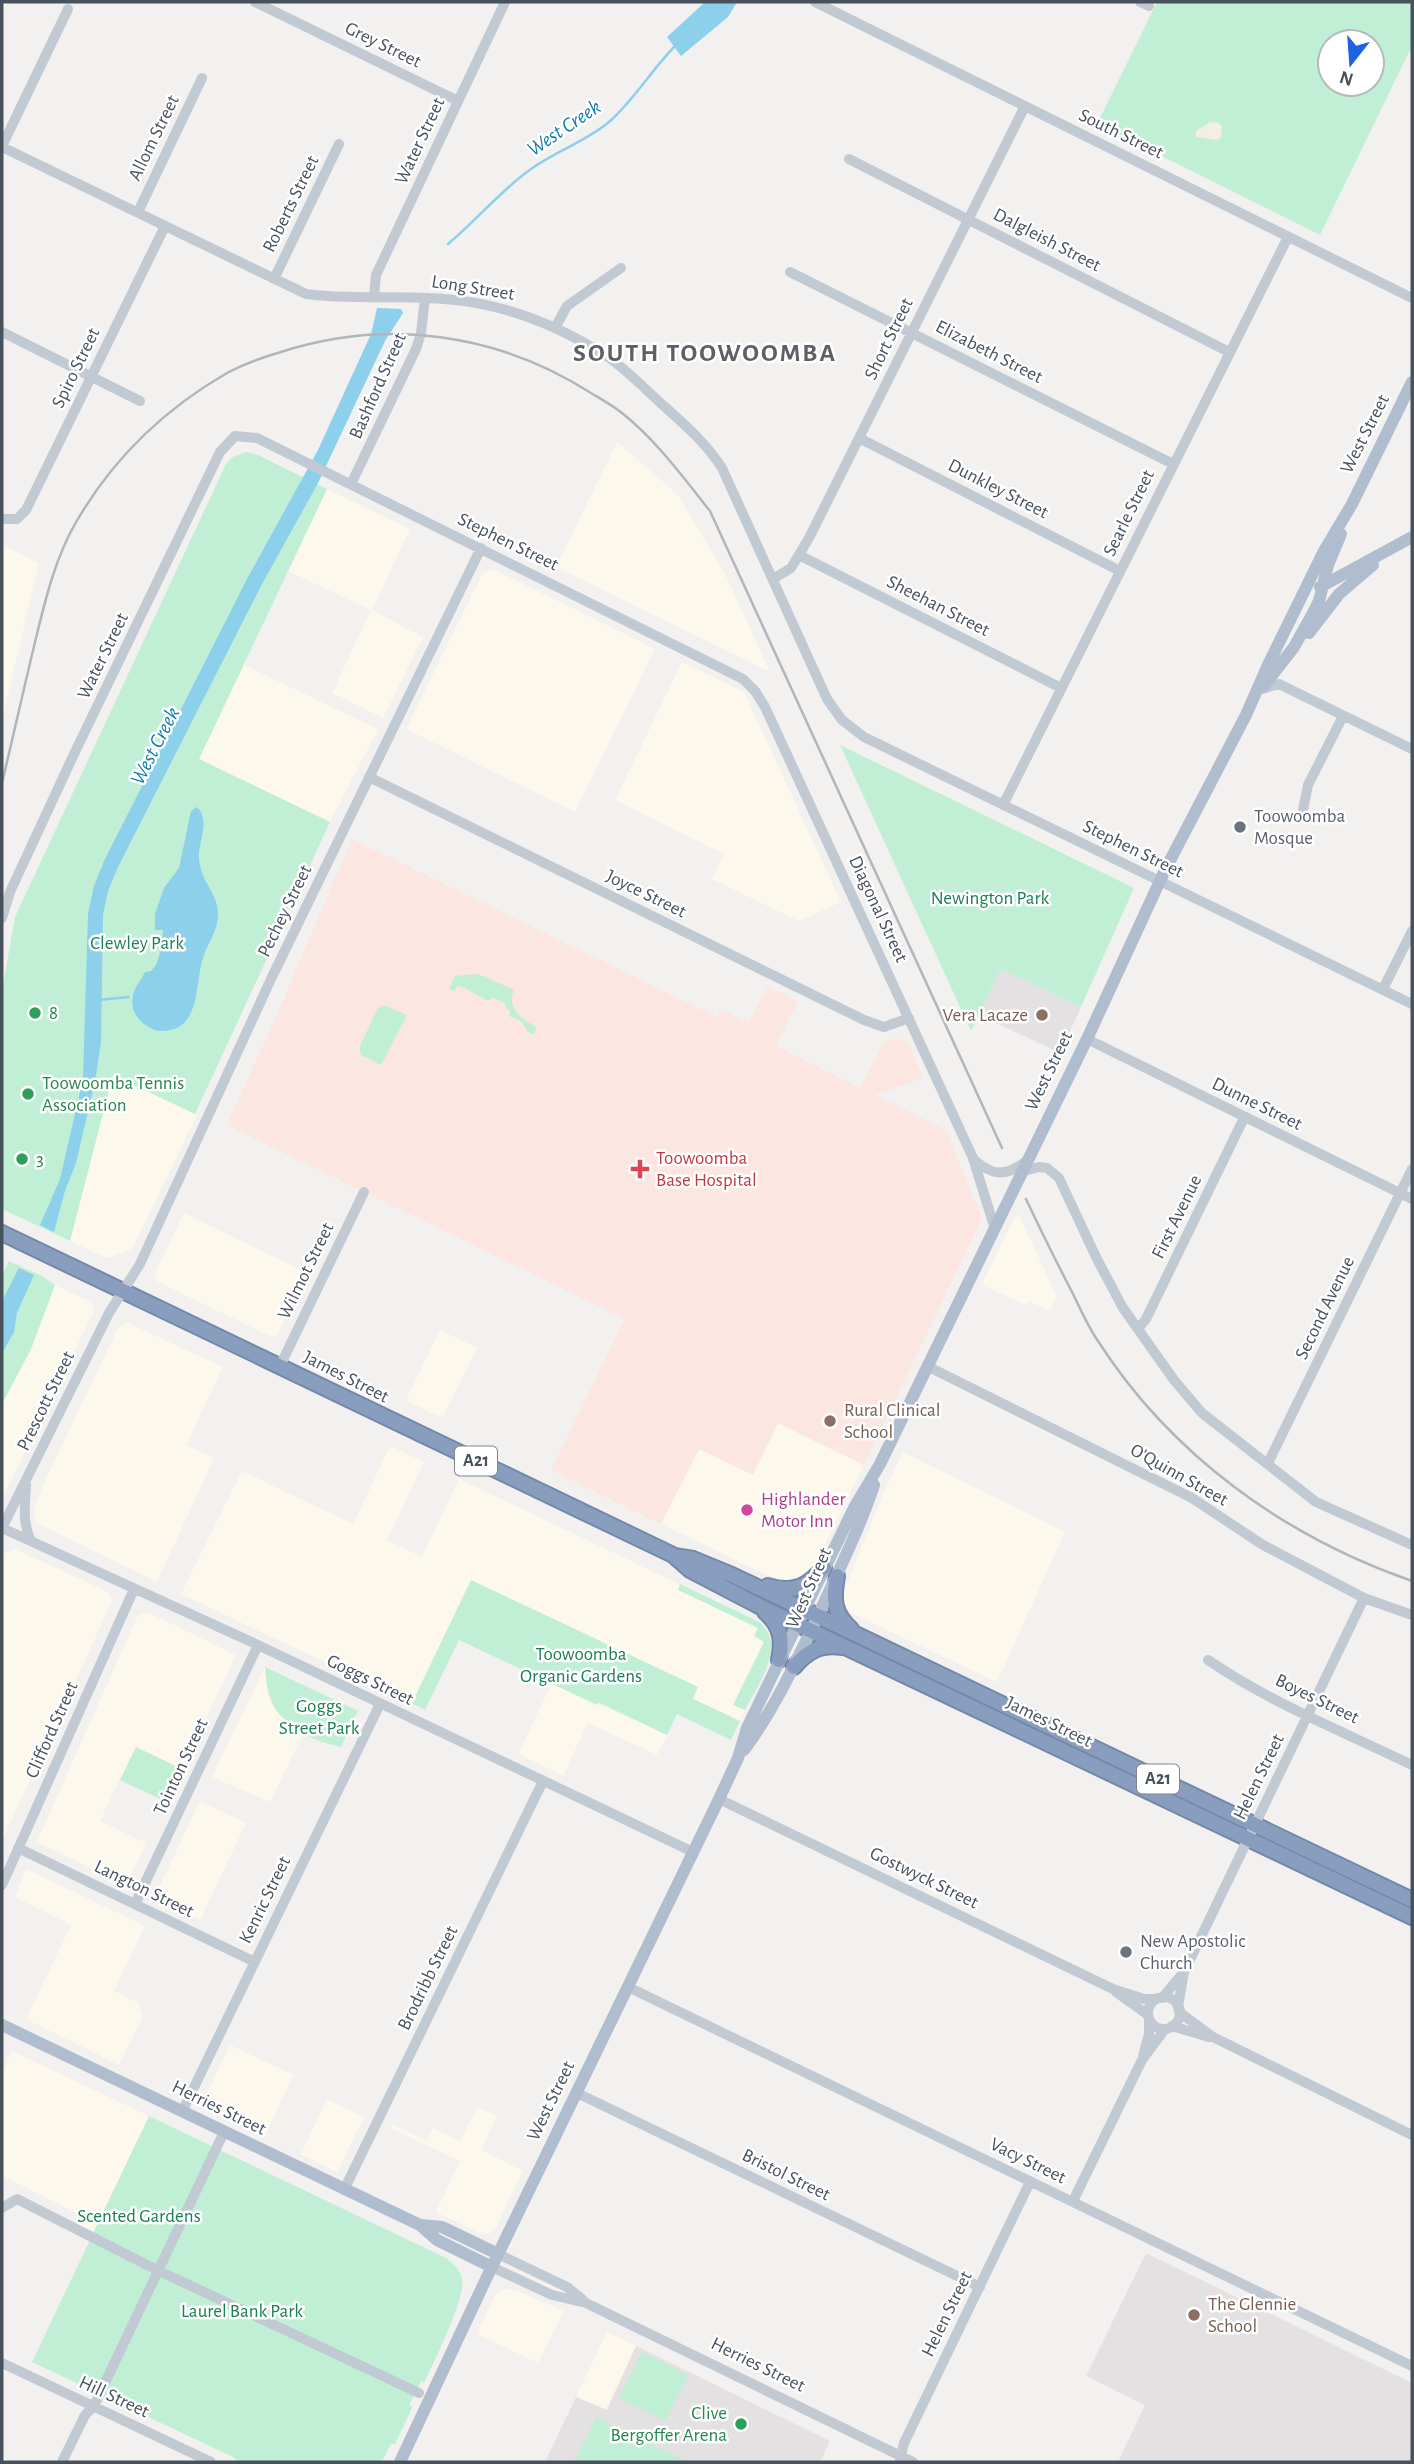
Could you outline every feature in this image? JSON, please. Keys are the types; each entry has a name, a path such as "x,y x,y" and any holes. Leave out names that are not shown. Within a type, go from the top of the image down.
{"highway":[{"name":"James Street","path":"2,1233 673,1555 693,1559 740,1579 1412,1900"},
{"name":"James Street","path":"673,1555 690,1570 759,1606 1412,1917"},
{"path":"740,1579 791,1591 806,1585 824,1567"},
{"path":"837,1576 835,1609 859,1636"},
{"path":"759,1606 780,1630 782,1646 779,1660"},
{"path":"794,1667 816,1648 830,1645 847,1647"}],"main road":[{"name":"West Street","path":"1352,504 1412,382"},
{"path":"1294,647 1319,601 1328,565 1352,504"},
{"path":"1258,692 1268,665 1324,551 1352,504"},
{"path":"1268,665 1312,592 1342,573 1386,553 1412,537"},
{"path":"1258,692 1339,594 1386,553"},
{"name":"West Street","path":"401,2462 498,2254 719,1799 738,1758 747,1728 824,1567 880,1464 1087,1039 1160,881 1258,692"},
{"name":"West Street","path":"738,1758 773,1708 794,1667 837,1576 867,1505 880,1464"},
{"name":"Herries Street","path":"2,2025 420,2225 437,2240 492,2267"},
{"name":"Herries Street","path":"420,2225 442,2227 498,2254"}],"street":[{"name":"Grey Street","path":"255,2 458,101"},
{"name":"Water Street","path":"374,296 376,275 505,2"},
{"name":"South Street","path":"815,2 828,5 1412,298"},
{"path":"2,147 68,9"},
{"name":"Allom Street","path":"138,212 202,78"},
{"name":"Short Street","path":"773,579 791,568 799,555 1025,106"},
{"name":"Roberts Street","path":"274,279 339,144"},
{"name":"Long Street","path":"2,147 306,293 328,297 425,298 485,304 517,311 555,328 609,358 710,449 722,468 828,699 842,720"},
{"name":"Dalgleish Street","path":"849,159 1229,352"},
{"name":"Spiro Street","path":"7,520 20,517 26,510 165,226"},
{"name":"Searle Street","path":"1003,805 1288,237"},
{"path":"555,328 567,306 621,268"},
{"name":"Elizabeth Street","path":"790,272 1173,464"},
{"name":"Bashford Street","path":"351,484 416,349 421,333 425,298"},
{"path":"2,332 139,401"},
{"name":"Water Street","path":"2,918 10,892 74,754 220,452 235,436 257,438"},
{"name":"Stephen Street","path":"257,438 743,679"},
{"name":"Dunkley Street","path":"859,438 1120,572"},
{"name":"Pechey Street","path":"123,1290 140,1264 271,979 481,548"},
{"name":"Sheehan Street","path":"799,555 1061,688"},
{"path":"1279,684 1282,663"},
{"name":"Diagonal Street","path":"743,679 765,707 909,1018 973,1158 994,1226"},
{"path":"1258,692 1279,684 1412,749"},
{"path":"1303,810 1308,785 1343,716"},
{"name":"Stephen Street","path":"842,720 864,737 1412,1004"},
{"name":"Joyce Street","path":"369,778 875,1026 892,1026 909,1018"},
{"path":"1383,989 1412,931"},
{"name":"Dunne Street","path":"1087,1039 1412,1199"},
{"name":"First Avenue","path":"1138,1329 1146,1319 1244,1118"},
{"path":"973,1158 990,1172 1019,1166 1027,1160"},
{"path":"1021,1172 1039,1167 1047,1168 1059,1178 1123,1308 1174,1380 1202,1413 1317,1502 1412,1545"},
{"name":"Second Avenue","path":"1268,1463 1412,1168"},
{"name":"Wilmot Street","path":"280,1366 364,1192"},
{"name":"Prescott Street","path":"2,1528 108,1313 123,1290"},
{"name":"O'Quinn Street","path":"927,1366 1192,1498 1263,1545 1364,1598 1412,1615"},
{"path":"27,1481 24,1518 31,1541"},
{"name":"Goggs Street","path":"2,1528 258,1645 693,1852"},
{"name":"Clifford Street","path":"2,1885 134,1589"},
{"name":"Helen Street","path":"1179,2009 1184,1972 1364,1598"},
{"name":"Tointon Street","path":"135,1904 258,1645"},
{"name":"Boyes Street","path":"1208,1660 1234,1678 1412,1765"},
{"name":"Kenric Street","path":"183,2112 380,1704"},
{"name":"Brodribb Street","path":"344,2190 543,1781"},
{"name":"Gostwyck Street","path":"719,1799 1113,1989 1144,1999 1159,1998"},
{"name":"Langton Street","path":"18,1848 255,1962"},
{"name":"Helen Street","path":"1159,1998 1184,1972"},
{"name":"Vacy Street","path":"628,1987 1412,2366"},
{"name":"Gostwyck Street","path":"1113,1989 1149,2018"},
{"path":"1073,2202 1142,2060 1149,2034 1150,2006 1159,1998 1171,2000 1213,2038"},
{"path":"1142,2060 1177,2021 1179,2009"},
{"path":"1149,2018 1156,2027 1213,2038 1412,2135"},
{"name":"Bristol Street","path":"577,2093 979,2287"},
{"path":"62,2462 85,2415 94,2406 224,2132"},
{"name":"Helen Street","path":"900,2459 904,2443 1030,2182"},
{"path":"2,2208 17,2199 157,2270 419,2393"},
{"name":"Herries Street","path":"498,2254 568,2287 586,2303"},
{"name":"Herries Street","path":"492,2267 552,2295 586,2303 900,2459 913,2462"},
{"name":"Hill Street","path":"2,2363 211,2462"}],"shaded area":[{"path":"617,442 678,495 727,578 770,672 556,567"},
{"path":"327,489 410,529 372,610 423,637 383,718 332,693 371,610 288,571"},
{"path":"2,545 39,563 2,720"},
{"path":"493,569 655,649 575,812 406,729 483,573"},
{"path":"682,662 744,692 841,902 799,921 712,879 724,854 615,800"},
{"path":"244,665 378,729 330,822 199,759"},
{"name":"Toowoomba Base Hospital","path":"352,839 717,1017 721,1010 749,1022 768,987 798,1001 776,1046 860,1088 884,1043 896,1038 907,1042 923,1078 875,1095 946,1130 982,1218 864,1465 778,1423 753,1475 699,1449 661,1524 551,1470 625,1319 227,1125"},
{"path":"1001,969 1081,1007 1060,1053 979,1015"},
{"path":"113,1075 197,1115 132,1249 107,1258 70,1241"},
{"path":"184,1213 307,1273 277,1335 272,1337 158,1282 155,1273"},
{"path":"1019,1215 1057,1297 1050,1311 1029,1301 1026,1305 982,1285 1014,1218"},
{"path":"55,1285 91,1302 94,1311 2,1499 2,1404 31,1349"},
{"path":"128,1323 223,1367 186,1445 214,1458 157,1582 35,1522 35,1507 43,1485 119,1326"},
{"path":"440,1330 477,1348 442,1418 406,1400"},
{"path":"778,1423 864,1465 815,1565 803,1578 785,1581 661,1524 699,1449"},
{"path":"390,1446 424,1462 387,1540 422,1557 459,1479 767,1628 772,1641 770,1654 740,1721 692,1698 697,1687 471,1580 412,1703 181,1594 242,1471 353,1524"},
{"path":"903,1452 1065,1532 997,1682 851,1613 844,1603 844,1591 882,1496"},
{"path":"15,1549 108,1592 112,1601 2,1841 2,1554"},
{"path":"147,1612 236,1655 182,1769 136,1747 112,1795 100,1821 146,1843 126,1885 37,1842 138,1615"},
{"path":"265,1667 269,1696 283,1718 303,1734 270,1802 212,1777"},
{"path":"552,1683 667,1735 657,1755 588,1723 563,1775 518,1754"},
{"path":"200,1801 246,1823 200,1920 158,1899 156,1894"},
{"path":"26,1869 145,1926 114,1991 138,2003 143,2016 119,2065 26,2019 71,1925 15,1897"},
{"path":"230,2045 294,2075 264,2136 207,2109 204,2100"},
{"path":"12,2051 149,2116 93,2232 79,2225 77,2213 2,2176 2,2073"},
{"path":"327,2099 364,2117 337,2172 301,2154"},
{"path":"477,2107 497,2116 481,2150 523,2171 496,2227 489,2234 479,2233 436,2212 460,2161 390,2128 392,2124 427,2141 433,2128 460,2141"},
{"name":"The Glennie School","path":"1146,2253 1412,2383 1412,2462 1118,2462 1145,2405 1086,2376"},
{"path":"503,2289 518,2291 564,2311 538,2363 477,2334 495,2295"},
{"path":"607,2332 636,2346 606,2410 576,2397"},
{"path":"636,2346 830,2441 820,2462 545,2462 576,2397 607,2410"}],"green space":[{"path":"1157,2 1412,2 1412,46 1320,235 1097,124"},
{"name":"Clewley Park","path":"246,452 258,455 327,489 199,759 330,822 195,1114 113,1075 70,1241 2,1209 2,991 15,917 226,464 233,457"},
{"name":"Newington Park","path":"840,745 1134,888 1081,1007 1001,969 971,1031"},
{"path":"475,974 514,990 514,1008 521,1017 537,1027 533,1035 521,1021 509,1016 511,1011 505,1008 506,1004 492,997 489,1001 458,985 454,991 449,989 455,976"},
{"path":"384,1005 407,1015 381,1065 361,1055 359,1048 378,1008"},
{"path":"9,1261 55,1285 31,1349 2,1404 2,1276"},
{"name":"Toowoomba Organic Gardens","path":"471,1580 698,1687 693,1699 740,1721 731,1740 677,1714 667,1735 459,1640 425,1710 412,1703"},
{"path":"680,1584 759,1622 767,1631 771,1642 768,1665 745,1710 733,1705 764,1642 754,1636 758,1628 678,1590"},
{"name":"Goggs Street Park","path":"265,1667 358,1711 341,1747 308,1736 280,1715 269,1694"},
{"path":"136,1747 182,1769 166,1802 120,1780"},
{"name":"Laurel Bank Park","path":"149,2116 446,2258 458,2270 462,2289 454,2315 424,2383 421,2381 409,2406 413,2406 395,2444 391,2444 382,2462 237,2462 235,2458 32,2362"},
{"path":"642,2352 688,2375 665,2421 619,2398"},
{"path":"596,2417 687,2462 574,2462"}],"sand":[{"path":"1210,122 1219,123 1222,127 1218,140 1196,137 1196,131"}],"water":[{"path":"705,2 737,2 728,17 681,56 667,37"},
{"path":"377,308 401,309 403,313 385,341 318,483 261,586 108,891 103,915 101,1042 95,1082 76,1163 54,1232 40,1225 60,1179 83,1079 88,913 94,886 104,861 247,579 318,450 371,334"},
{"path":"197,807 204,825 199,852 200,866 215,898 218,918 203,958 194,1006 189,1016 172,1030 158,1031 137,1017 132,999 145,972 151,971 156,965 163,930 155,930 155,914 164,888 179,868 191,811"},
{"path":"19,1268 34,1275 17,1313 14,1332 2,1353 2,1301"}],"waterway":[{"name":"West Creek","path":"448,244 520,177 609,122 676,45"},
{"path":"98,1000 129,997"}],"railway":[{"path":"2,783 44,606 62,550 75,524 105,478 141,438 181,403 233,370 267,356 321,342 361,336 401,334 440,337 518,356 555,373 622,413 658,447 710,511 1002,1148"},
{"path":"1026,1199 1094,1336 1127,1382 1160,1420 1196,1455 1276,1516 1365,1563 1412,1581"}],"place":[{"name":"Toowoomba Mosque","path":"1240,827"},
{"name":"8","path":"35,1013"},
{"name":"Vera Lacaze","path":"1042,1015"},
{"name":"Toowoomba Tennis Association","path":"28,1094"},
{"name":"3","path":"22,1159"},
{"name":"Toowoomba Base Hospital","path":"640,1169"},
{"name":"Rural Clinical School","path":"830,1421"},
{"name":"Highlander Motor Inn","path":"747,1510"},
{"name":"New Apostolic Church","path":"1126,1952"},
{"name":"The Glennie School","path":"1194,2315"},
{"name":"Clive Bergoffer Arena","path":"741,2424"}],"district":[{"name":"SOUTH TOOWOOMBA","path":"705,353"}],"park label":[{"name":"Scented Gardens","path":"139,2216"}]}
